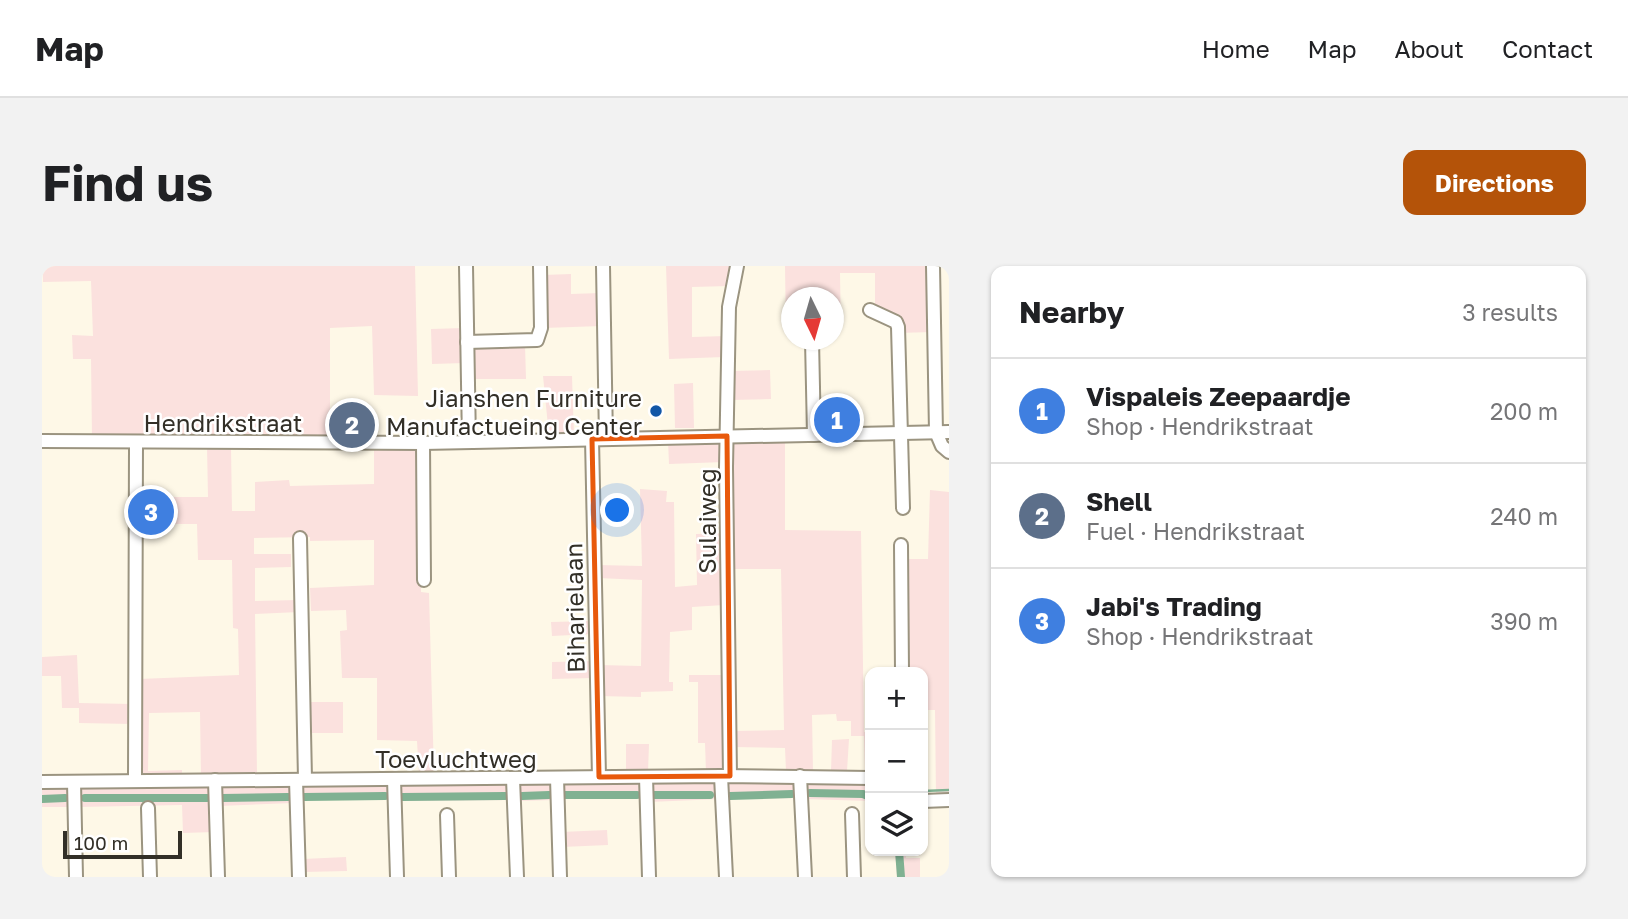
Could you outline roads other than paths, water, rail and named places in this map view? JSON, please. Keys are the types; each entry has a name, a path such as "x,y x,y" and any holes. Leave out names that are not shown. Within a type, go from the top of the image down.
{"street":[{"path":"466,266 469,442"},
{"path":"467,342 537,340 541,328 540,266"},
{"path":"603,266 606,439"},
{"name":"Sulaiweg","path":"726,877 729,307 737,266"},
{"path":"933,266 942,446 949,452"},
{"path":"870,310 896,322 898,327 903,508"},
{"path":"812,350 814,435"},
{"name":"Hendrikstraat","path":"42,441 423,443 942,432"},
{"name":"Biharielaan","path":"592,439 599,777"},
{"path":"135,781 136,443"},
{"path":"423,443 424,580"},
{"path":"299,877 300,538"},
{"path":"901,545 902,667"},
{"name":"Toevluchtweg","path":"42,782 726,776 865,778"},
{"path":"800,776 805,877"},
{"path":"646,777 649,877"},
{"path":"557,778 560,877"},
{"path":"394,779 397,877"},
{"path":"513,779 517,877"},
{"path":"215,780 218,877"},
{"path":"74,782 76,877"},
{"path":"928,801 949,800"},
{"path":"148,807 150,877"},
{"path":"852,814 854,877"},
{"path":"447,815 449,877"}],"waterway":[{"path":"928,791 949,790"},
{"path":"810,793 865,795"},
{"path":"730,796 792,794"},
{"path":"522,796 549,795"},
{"path":"564,795 637,795"},
{"path":"654,795 710,795"},
{"path":"304,797 385,796"},
{"path":"402,797 505,796"},
{"path":"222,798 288,797"},
{"path":"42,799 65,798"},
{"path":"85,798 207,798"},
{"path":"899,856 901,877"}],"place":[{"name":"Jianshen Furniture Manufactueing Center","path":"656,411"},
{"name":"Vispaleis Zeepaardje","path":"837,420"},
{"name":"Shell","path":"352,425"},
{"name":"Jabi's Trading","path":"151,512"}]}
